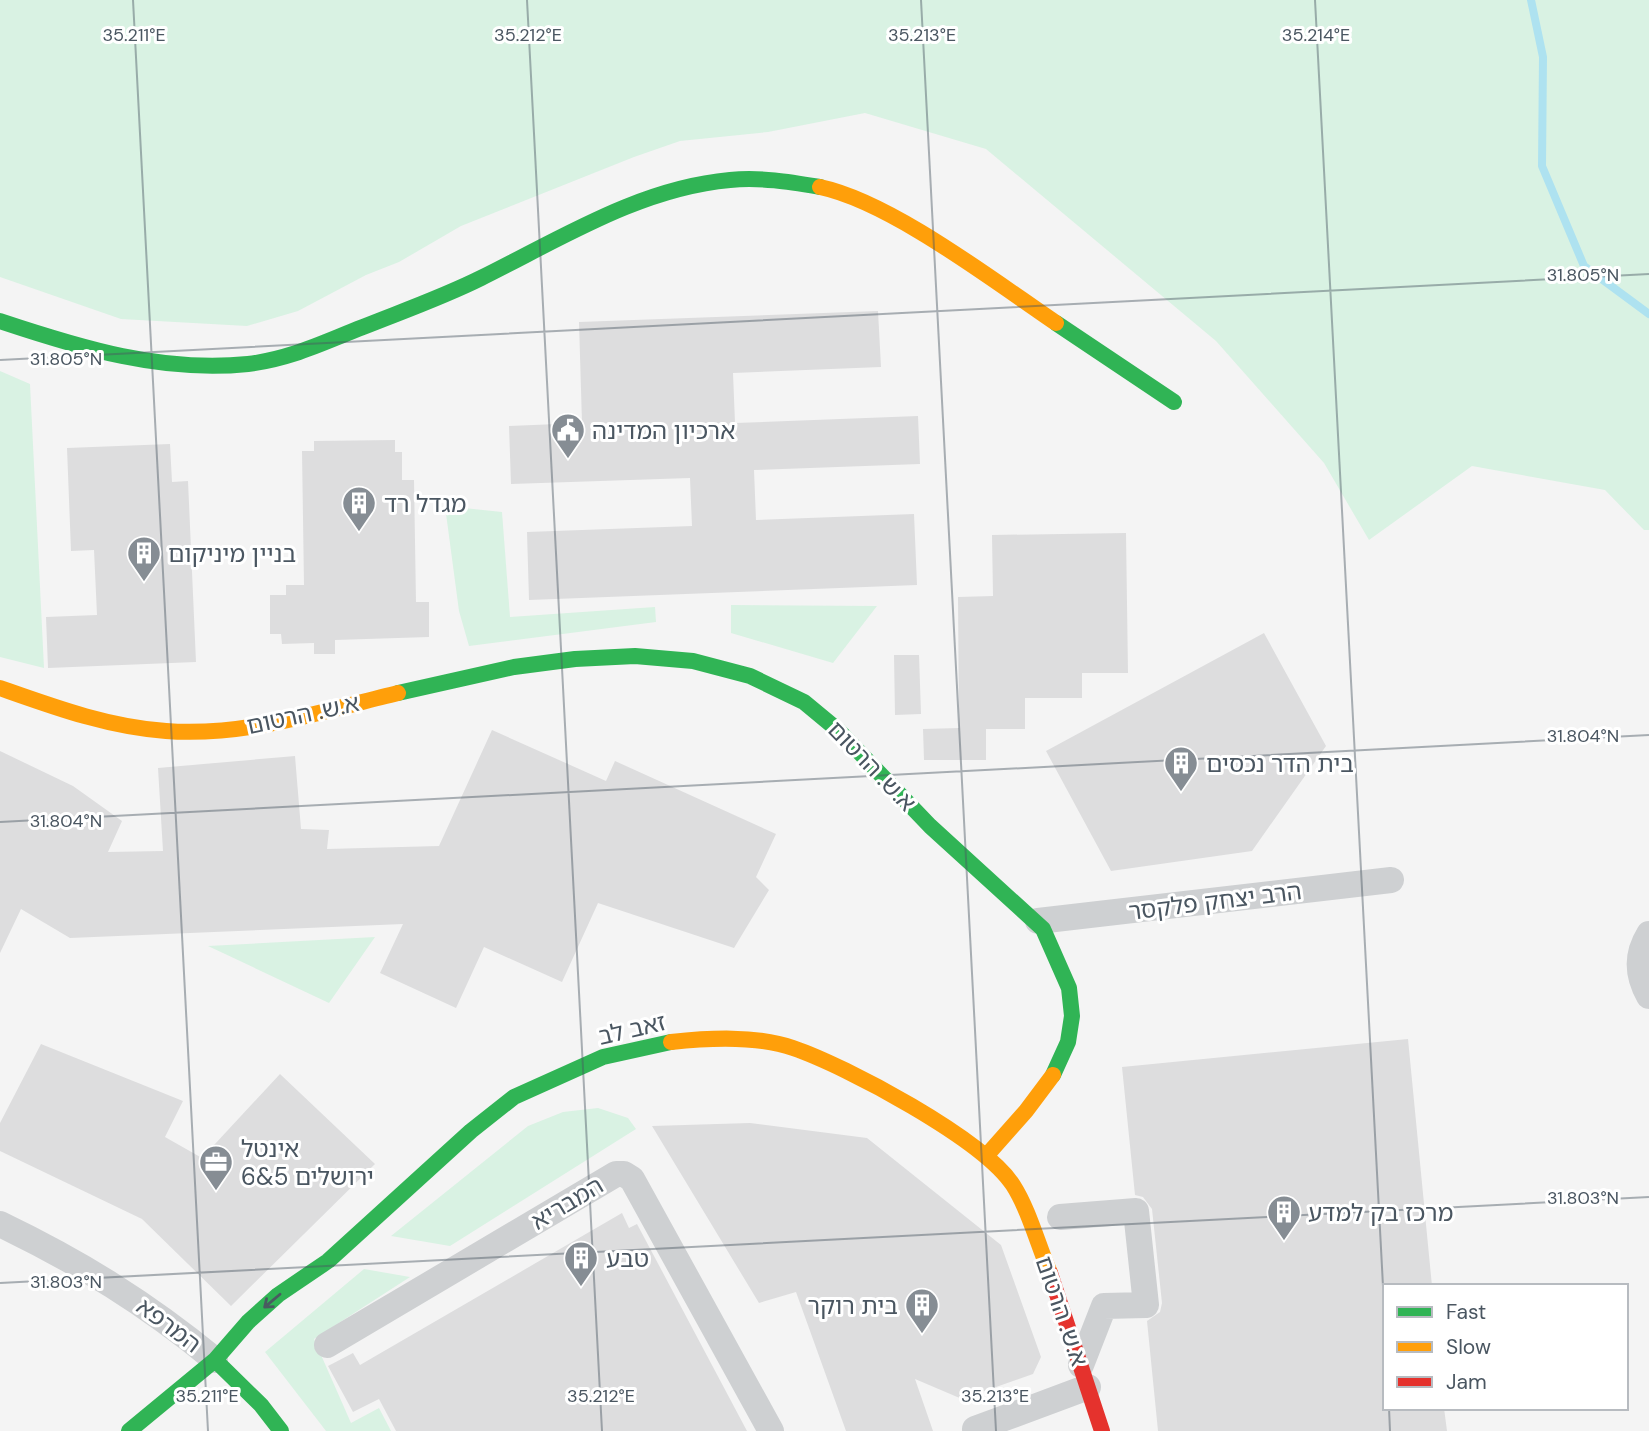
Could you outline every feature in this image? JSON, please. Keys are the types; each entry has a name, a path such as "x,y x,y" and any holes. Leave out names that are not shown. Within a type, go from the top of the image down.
{"street":[{"path":"0,321 101,355 147,364 201,368 292,356 476,281 644,197 689,185 774,179 824,188 870,205 988,277 1174,402"},
{"name":"א.ש. הרטום","path":"0,688 92,720 146,731 194,732 270,724 483,673 537,664 656,657 705,663 756,680 790,695 835,723 891,788 958,852 1038,921 1068,979 1074,1014 1069,1042 1056,1074 987,1155 1013,1185 1054,1284 1101,1431"},
{"name":"הרב יצחק פלקסר","path":"1038,921 1391,880"},
{"path":"1649,934 1640,951 1638,968 1649,996"},
{"name":"זאב לב","path":"129,1431 215,1360 254,1315 328,1261 471,1131 514,1097 603,1057 655,1044 701,1039 750,1041 790,1047 877,1086 987,1155"},
{"name":"המבריא","path":"327,1345 616,1174 624,1174 632,1180 771,1431"},
{"path":"1060,1217 1136,1211 1146,1305 1104,1306 1084,1376"},
{"name":"המרפא","path":"0,1224 103,1277 145,1304 215,1360 261,1405 281,1431"},
{"name":"זאב לב","path":"308,1295 328,1261"},
{"name":"זאב לב","path":"215,1360 253,1343"},
{"name":"א.ש. הרטום","path":"975,1429 1084,1376"}],"green space":[{"path":"0,0 1649,0 1649,530 1644,530 1605,490 1472,466 1369,540 1324,463 1216,341 986,149 865,113 768,132 680,141 461,226 399,262 366,275 298,311 247,326 121,319 0,277"},
{"path":"0,371 30,384 44,668 0,657"},
{"path":"445,506 502,512 510,617 655,607 656,622 469,646 459,611"},
{"path":"731,605 877,606 833,663 731,633"},
{"path":"375,937 329,1003 208,946"},
{"path":"598,1108 628,1118 636,1129 450,1246 391,1236 528,1126 563,1112"},
{"path":"364,1269 410,1277 314,1339 351,1423 379,1408 391,1431 326,1431 265,1352"}],"building":[{"path":"878,311 881,367 733,373 735,423 918,416 920,464 754,470 756,520 914,514 917,585 529,600 527,532 692,526 690,478 511,484 509,426 582,423 579,322"},
{"name":"מגדל רד","path":"395,440 395,452 402,452 402,480 414,480 416,602 429,602 429,637 335,640 335,654 314,654 314,643 282,644 281,634 270,634 270,595 286,595 286,585 304,585 302,451 314,451 314,441"},
{"name":"בניין מיניקום","path":"170,444 172,482 188,481 196,662 48,668 46,617 97,615 94,550 71,551 67,448"},
{"path":"1126,533 1128,673 1082,673 1082,698 1025,698 1025,729 986,729 986,760 924,760 923,729 959,728 958,597 993,596 992,535"},
{"name":"בית הדר נכסים","path":"1264,633 1326,746 1252,851 1111,871 1046,751"},
{"path":"894,655 919,655 921,714 895,715"},
{"path":"492,730 606,781 615,761 776,834 756,877 769,890 734,948 598,903 562,982 484,947 456,1008 380,973 403,924 70,938 21,909 0,953 0,751 73,786 122,821 108,852 163,851 158,768 295,756 301,829 329,830 327,849 439,846"},
{"name":"מרכז בק למדע","path":"1408,1039 1432,1284 1383,1284 1383,1410 1444,1410 1447,1431 1158,1431 1147,1321 1160,1312 1162,1303 1152,1209 1143,1197 1135,1195 1122,1067"},
{"name":"אינטל ירושלים 5&6","path":"41,1044 183,1101 165,1137 202,1158 280,1074 375,1164 231,1306 142,1219 0,1151 0,1123"},
{"path":"750,1123 867,1138 1001,1245 1041,1357 1033,1374 962,1399 915,1379 933,1431 846,1431 796,1292 759,1303 652,1126"},
{"name":"טבע","path":"622,1213 629,1228 637,1224 747,1431 396,1431 379,1399 353,1412 328,1366 353,1353 360,1365"}],"waterway":[{"path":"1531,0 1543,57 1542,166 1584,266 1649,314"}],"traffic: fast":[{"path":"0,321 91,349 153,361 216,366 264,362 307,349 438,298 601,217 664,193 742,179 820,187"},
{"path":"1056,323 1174,402"},
{"path":"398,693 514,667 575,659 635,656 693,661 750,676 804,702 839,731 930,826 1043,929 1069,988 1072,1016 1068,1042 1053,1075"},
{"path":"129,1431 215,1360 248,1322 278,1295 328,1261 471,1131 514,1097 603,1057 671,1042"},
{"path":"215,1360 261,1405 281,1431"}],"traffic: slow":[{"path":"820,187 848,195 910,226 973,265 1056,323"},
{"path":"0,688 102,721 144,729 196,732 284,721 398,693"},
{"path":"671,1042 732,1039 779,1044 816,1057 912,1106 973,1147 1013,1185 1029,1216 1050,1273"},
{"path":"987,1155 1053,1075"}],"traffic: jam":[{"path":"1050,1273 1102,1431"}],"place":[{"name":"ארכיון המדינה","path":"568,460"},
{"name":"מגדל רד","path":"359,533"},
{"name":"בניין מיניקום","path":"144,583"},
{"name":"בית הדר נכסים","path":"1181,793"},
{"name":"אינטל ירושלים 5&6","path":"216,1192"},
{"name":"מרכז בק למדע","path":"1284,1242"},
{"name":"טבע","path":"581,1288"},
{"name":"בית רוקר","path":"922,1335"}]}
